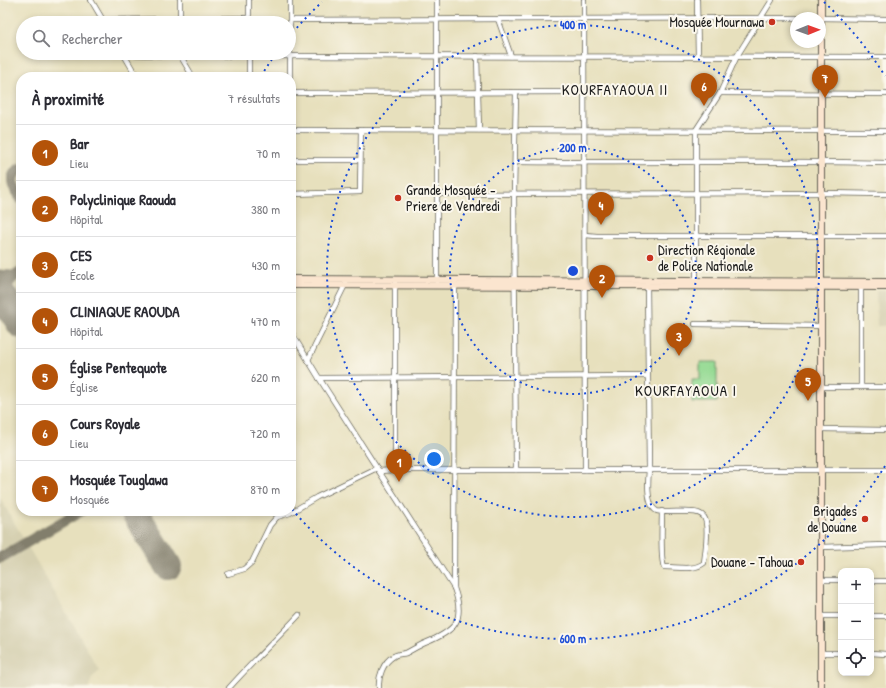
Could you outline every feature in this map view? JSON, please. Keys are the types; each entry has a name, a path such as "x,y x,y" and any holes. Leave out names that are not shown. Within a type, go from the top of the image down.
{"street":[{"path":"91,0 100,16"},
{"path":"180,0 180,16"},
{"path":"249,0 249,16"},
{"path":"290,0 290,16"},
{"path":"437,0 437,283"},
{"path":"584,0 585,470"},
{"path":"697,0 698,56"},
{"path":"696,284 696,130 720,93 737,56 772,0"},
{"path":"820,0 820,12"},
{"path":"296,20 790,18"},
{"path":"826,18 886,19"},
{"path":"498,19 511,56"},
{"path":"821,48 821,688"},
{"path":"296,56 886,57"},
{"path":"477,56 479,130"},
{"path":"127,60 134,72"},
{"path":"183,60 190,72"},
{"path":"249,60 249,72"},
{"path":"290,60 290,72"},
{"path":"296,92 584,92"},
{"path":"516,93 514,194 516,470"},
{"path":"720,93 886,94"},
{"path":"296,130 886,131"},
{"path":"296,194 360,192 361,130"},
{"path":"296,160 360,160"},
{"path":"515,162 820,161 886,163"},
{"path":"437,194 886,194"},
{"path":"585,235 886,236"},
{"path":"296,279 346,283"},
{"path":"395,282 395,470"},
{"path":"296,285 395,282 821,284 886,282"},
{"path":"308,360 346,283"},
{"path":"454,588 455,283"},
{"path":"647,284 648,486 650,500 653,508 658,511 664,511 682,511 697,512 704,517 707,525 704,563 701,566 692,568 664,567 662,563 662,545 662,525 662,518 662,511"},
{"path":"821,284 886,287"},
{"path":"861,287 862,387"},
{"path":"695,324 821,326"},
{"path":"296,340 454,588 458,599 460,608 458,618 453,628 406,652 394,656 387,663 380,675 379,688"},
{"path":"319,378 516,378 647,376"},
{"path":"821,387 886,387"},
{"path":"821,430 886,430"},
{"path":"296,509 317,497 378,469 886,470"},
{"path":"228,574 244,569 252,562 270,525 277,517 280,516"},
{"path":"821,547 886,545"},
{"path":"821,580 838,580"},
{"path":"874,581 886,581"},
{"path":"229,688 299,616"},
{"path":"821,616 838,616"},
{"path":"874,616 886,616"},
{"path":"821,653 838,653"},
{"path":"874,654 886,654"}],"shaded area":[{"path":"876,290 886,290 886,326 877,326"},
{"path":"0,498 99,670 92,678 88,688 0,688"}],"green space":[{"path":"700,362 717,362 717,402 692,402 692,379 700,379"}],"taxiway":[{"path":"16,171 13,179 16,191"},
{"path":"0,275 14,276"},
{"path":"11,308 6,292 9,283 16,275"},
{"path":"0,558 72,516"},
{"path":"136,516 141,539"},
{"path":"145,528 161,540"}],"runway":[{"path":"0,291 16,317"},
{"path":"137,516 168,566"}],"place":[{"name":"Mosquée Mournawa","path":"772,22"},
{"name":"Mosquée Touglawa","path":"825,98"},
{"name":"Cours Royale","path":"704,106"},
{"name":"Grande Mosquée - Priere de Vendredi","path":"398,198"},
{"name":"CLINIAQUE RAOUDA","path":"601,225"},
{"name":"Direction Régionale de Police Nationale","path":"650,258"},
{"name":"Polyclinique Raouda","path":"602,298"},
{"name":"CES","path":"679,356"},
{"name":"Église Pentequote","path":"808,401"},
{"name":"Bar","path":"399,482"},
{"name":"Brigades de Douane","path":"865,519"},
{"name":"Douane - Tahoua","path":"801,562"}],"district":[{"name":"KOURFAYAOUA II","path":"615,90"},
{"name":"KOURFAYAOUA I","path":"686,391"}]}
